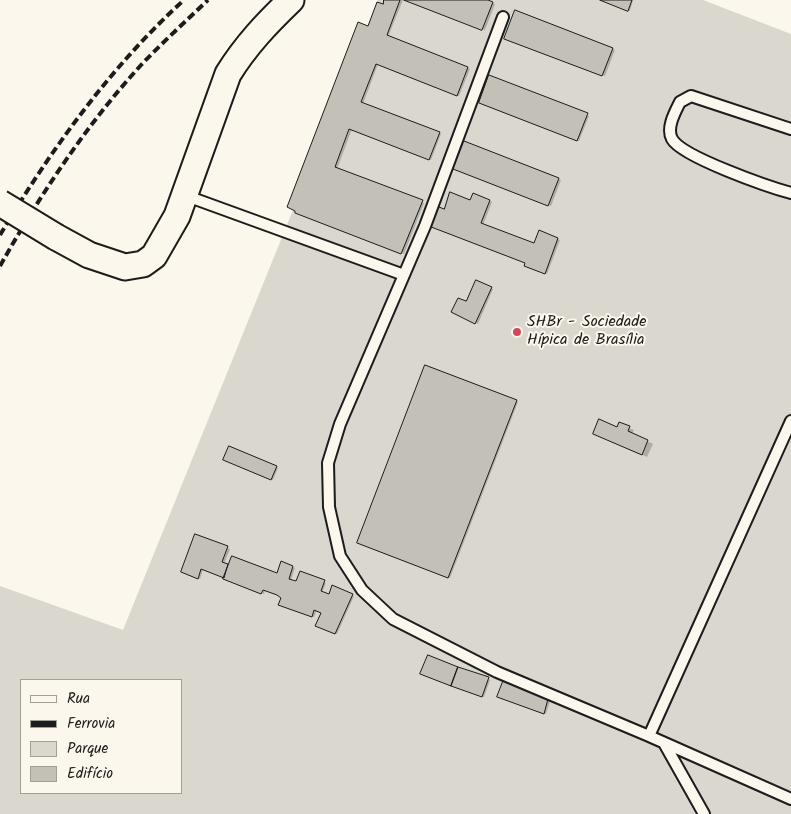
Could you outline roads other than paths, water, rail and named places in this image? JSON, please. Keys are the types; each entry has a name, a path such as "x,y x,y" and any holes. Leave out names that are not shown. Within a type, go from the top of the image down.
{"street":[{"path":"0,203 56,237 105,262 125,266 143,264 154,256 162,245 184,194 228,74 241,53 262,28 291,0"}],"lane":[{"path":"503,17 425,226 340,424 328,463 329,507 340,556 362,590 393,619 497,672 648,736 791,800"},
{"path":"791,129 691,96 680,102 670,130 671,137 675,143 695,155 759,184 791,193"},
{"path":"184,194 404,275"},
{"path":"648,736 791,421"},
{"path":"664,743 704,814"}],"railway":[{"path":"0,235 19,203 83,111 131,53 184,0"},
{"path":"0,266 31,213 65,161 102,111 142,64 208,0"}],"place":[{"name":"SHBr - Sociedade Hípica de Brasília","path":"517,332"}]}
